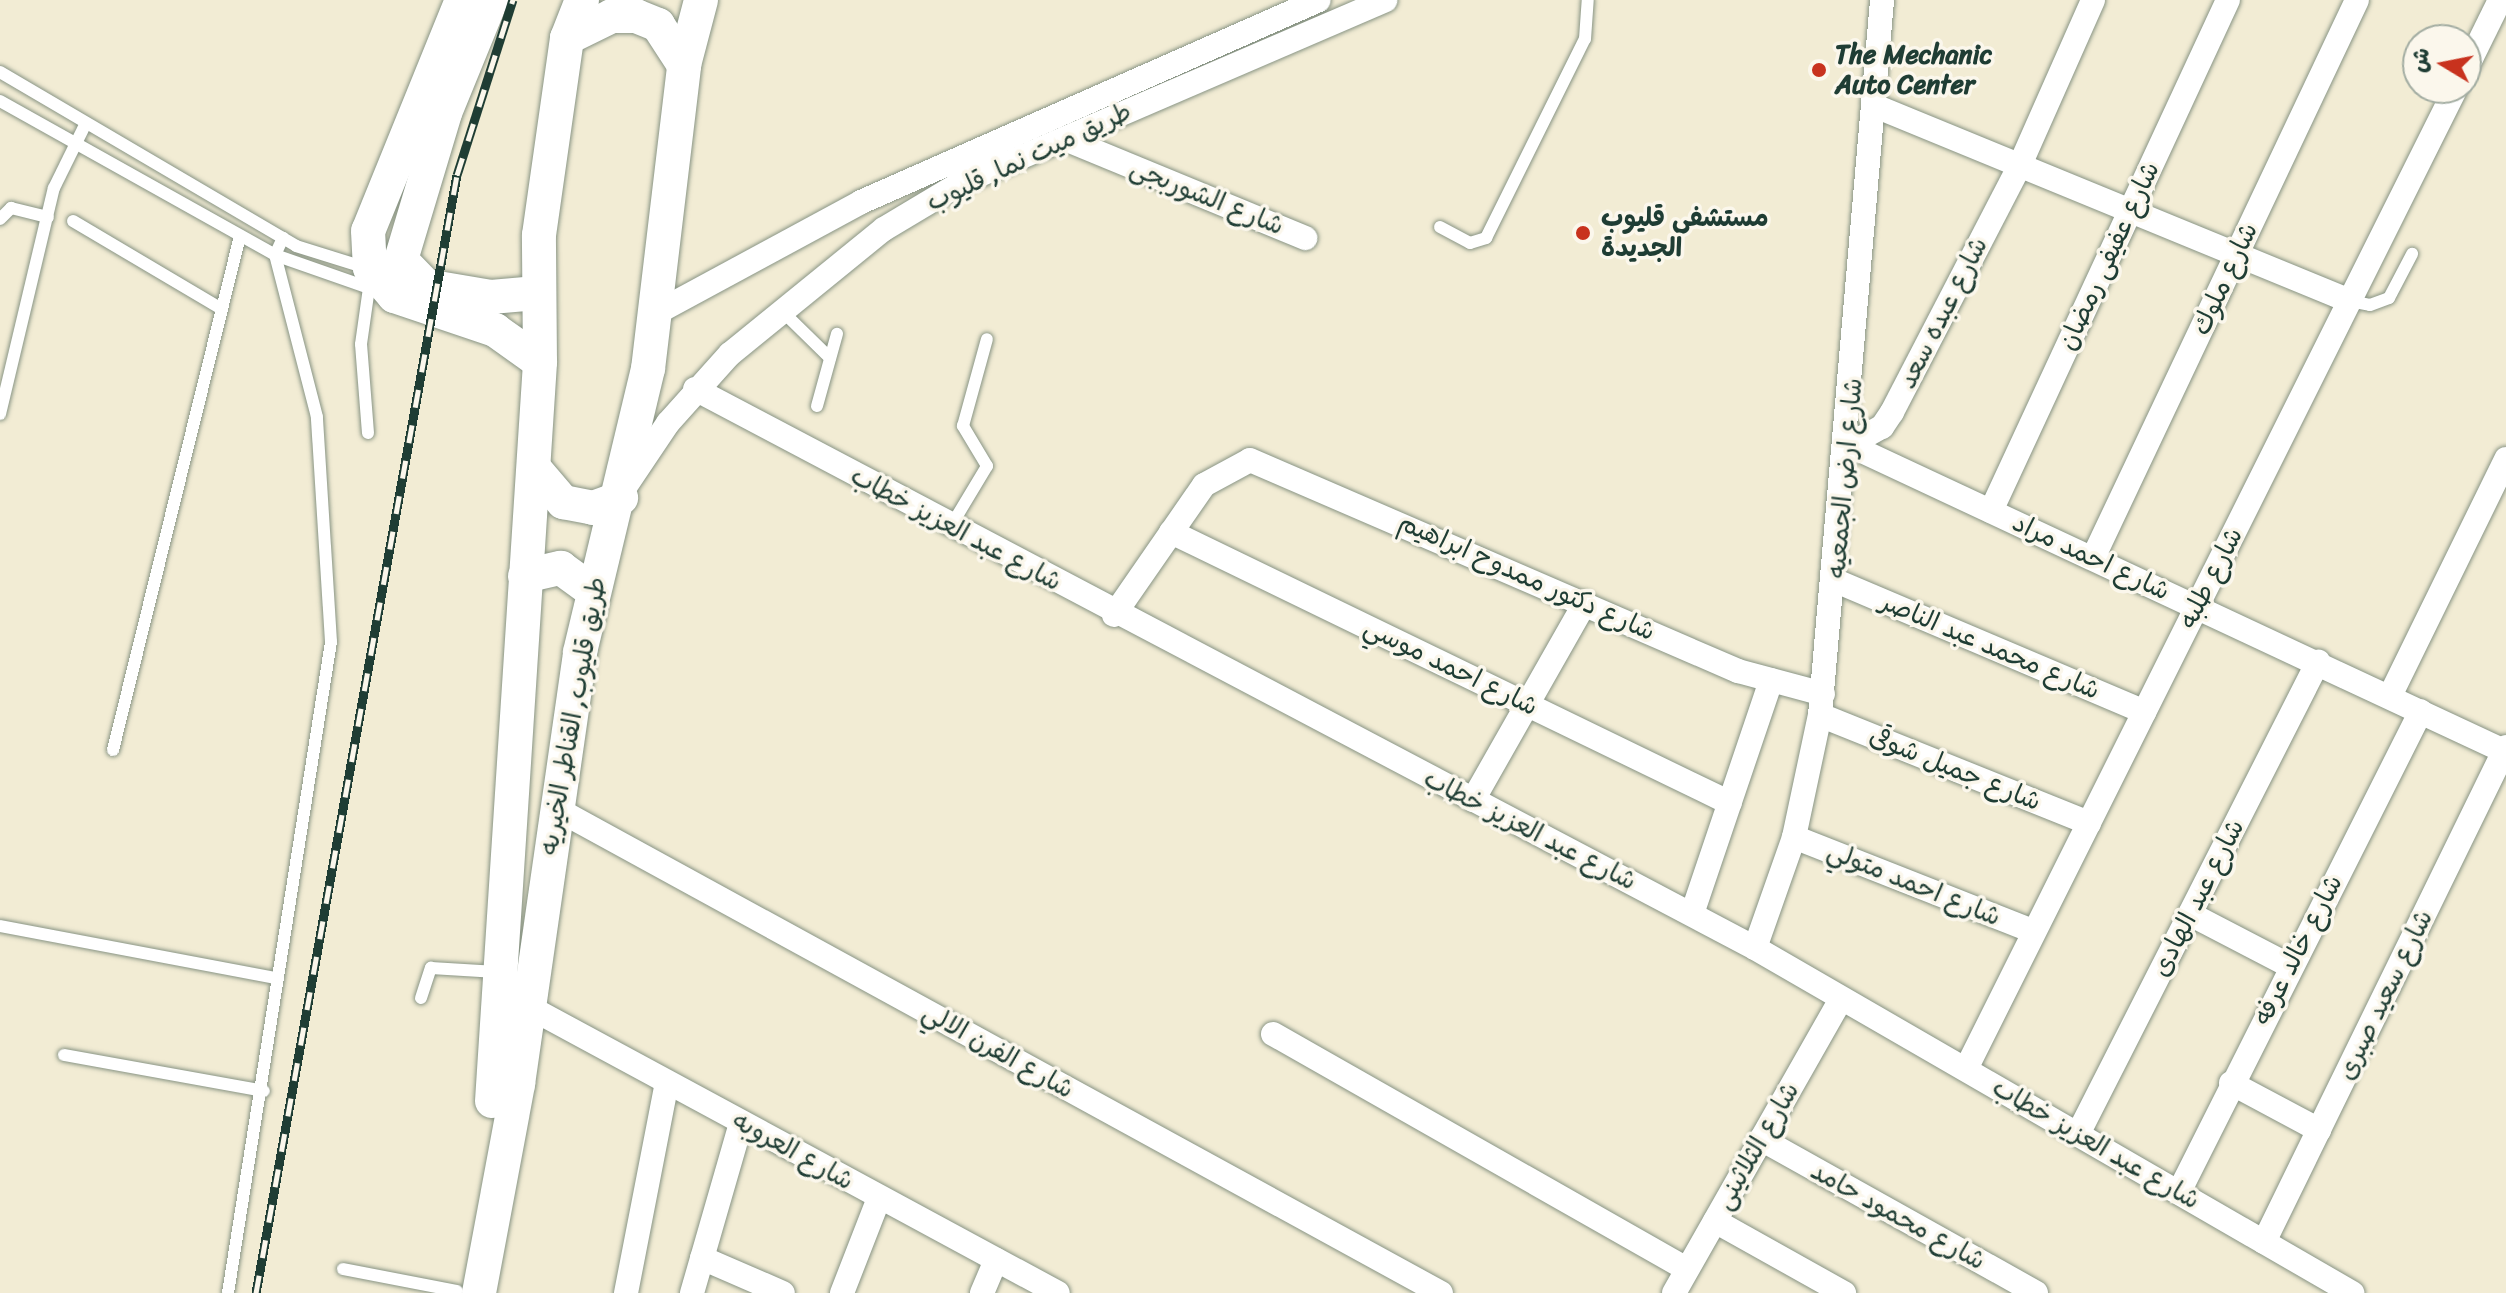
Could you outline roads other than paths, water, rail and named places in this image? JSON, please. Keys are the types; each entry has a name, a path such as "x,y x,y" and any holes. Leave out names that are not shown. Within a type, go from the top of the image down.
{"main road":[{"path":"462,0 368,231 383,278 495,330 540,362"},
{"path":"383,278 491,0"},
{"name":"طريق قليوب, القناطر الخيريه","path":"464,1292 494,1089 505,973 525,576 540,362 537,293 545,172 567,38 582,0"},
{"name":"طريق قليوب, القناطر الخيريه","path":"464,1292 529,1007 555,808 591,590 622,493 656,313 684,65 701,0"},
{"path":"567,38 612,16 636,16 658,25 684,65"},
{"path":"383,278 491,297 537,293"},
{"path":"534,468 563,502 593,508 622,493"},
{"path":"525,576 561,568 591,590"}],"street":[{"name":"طريق ميت نما, قليوب","path":"656,313 861,202 1318,0"},
{"name":"طريق ميت نما, قليوب","path":"622,493 695,389 780,309 884,229 961,183 1385,0"},
{"name":"شارع ارض الجمعيه","path":"1755,948 1794,837 1822,704 1849,445 1882,0"},
{"name":"شارع عبده سعد","path":"1849,445 1882,427 1892,412 2020,165 2093,0"},
{"name":"شارع عفيفى رمضان","path":"1991,511 2228,0"},
{"name":"شارع ملوك","path":"2093,558 2357,0"},
{"path":"2482,37 2500,0"},
{"name":"شارع طلبه","path":"1966,1069 2448,104"},
{"path":"1875,106 2350,301"},
{"name":"شارع الشوربجى","path":"1065,139 1305,238"},
{"name":"شارع عبد العزيز خطاب","path":"695,389 1114,615 1755,948 2352,1293"},
{"name":"شارع احمد مراد","path":"1849,445 2505,750"},
{"path":"2390,696 2506,459"},
{"name":"شارع دكتور ممدوح ابراهيم","path":"1171,532 1204,485 1232,464 1268,463 1822,704"},
{"path":"1114,615 1171,532"},
{"name":"شارع احمد موسي","path":"1171,532 1730,803"},
{"name":"شارع محمد عبد الناصر","path":"1836,581 2144,712"},
{"path":"1473,800 1585,603"},
{"name":"شارع عبد الهادى","path":"2078,1134 2318,662"},
{"path":"1692,914 1771,680"},
{"name":"شارع جميل شوقى","path":"1822,704 2089,823"},
{"name":"شارع خالد عرفه","path":"2179,1192 2231,1083 2421,711"},
{"name":"شارع سعيد صبرى","path":"2264,1242 2505,750"},
{"name":"شارع الفرن الالي","path":"555,808 1441,1293"},
{"name":"شارع احمد متولي","path":"1794,837 2033,931"},
{"path":"2190,914 2290,966"},
{"name":"شارع الثلاثينى","path":"1674,1293 1841,999"},
{"name":"شارع العروبه","path":"529,1007 1058,1293"},
{"path":"1273,1034 1687,1269"},
{"path":"626,1293 667,1083"},
{"path":"2231,1083 2319,1130"},
{"path":"692,1293 741,1123"},
{"name":"شارع محمود حامد","path":"1761,1139 2036,1293"},
{"path":"842,1293 879,1198"},
{"path":"1715,1221 1844,1293"},
{"path":"702,1258 783,1293"},
{"path":"982,1293 996,1260"}],"lane":[{"path":"1440,227 1470,243 1486,238 1585,39 1588,0"},
{"path":"0,72 283,238 383,278"},
{"path":"0,101 275,255 383,278"},
{"path":"0,414 48,217 72,143 86,123"},
{"path":"0,219 11,208 48,217"},
{"path":"73,221 222,309"},
{"path":"113,750 240,236"},
{"path":"228,1293 264,1091 274,978 331,642 317,417 275,255 283,238"},
{"path":"2350,301 2370,305 2389,298 2412,254"},
{"path":"368,433 361,344 383,278"},
{"path":"780,309 830,358"},
{"path":"817,406 837,334"},
{"path":"951,526 987,466 963,426 987,339"},
{"path":"0,926 274,978"},
{"path":"421,998 431,968 505,973"},
{"path":"64,1055 264,1091"},
{"path":"343,1269 464,1292"}],"railway":[{"path":"256,1293 457,175 513,0"}],"place":[{"name":"The Mechanic Auto Center","path":"1819,70"},
{"name":"مستشفى قليوب الجديدة","path":"1583,233"}]}
